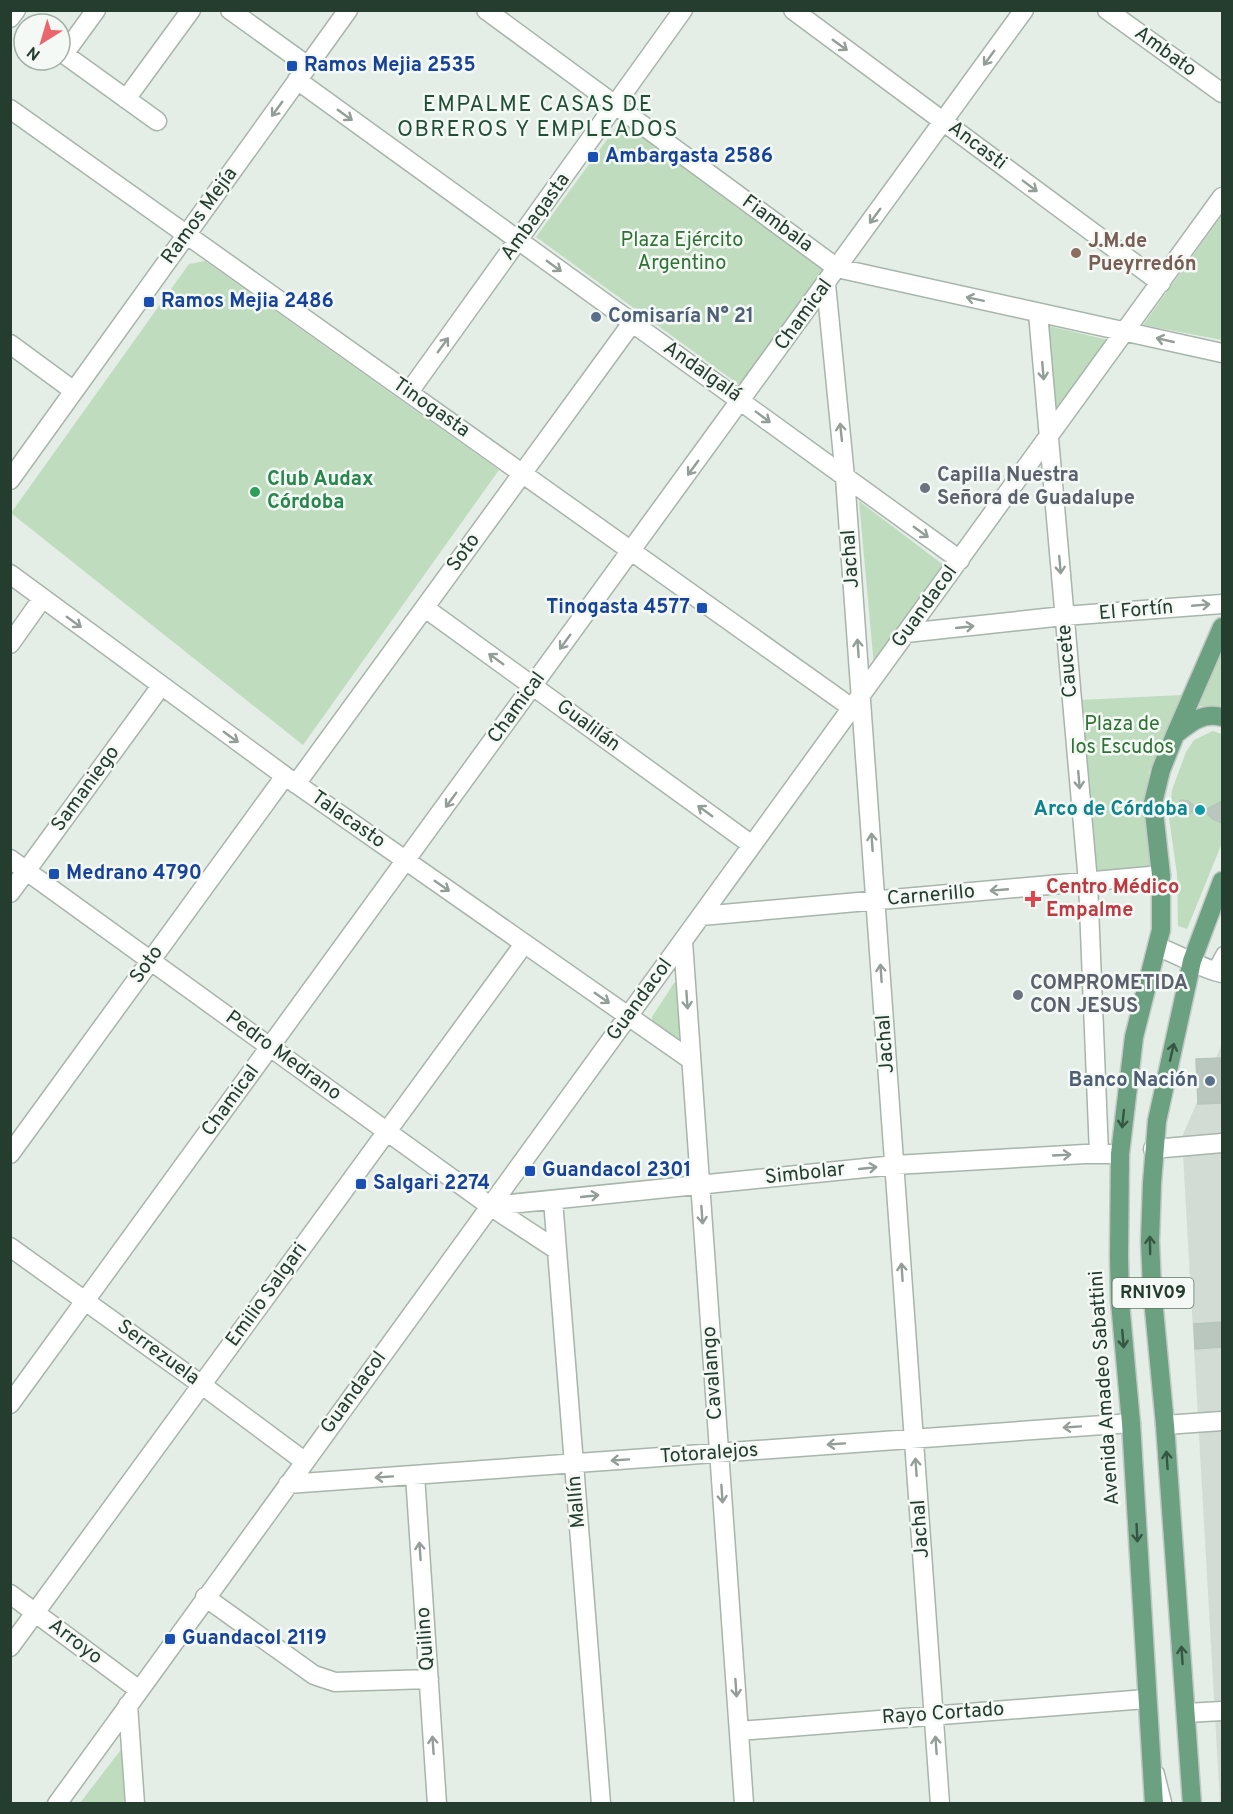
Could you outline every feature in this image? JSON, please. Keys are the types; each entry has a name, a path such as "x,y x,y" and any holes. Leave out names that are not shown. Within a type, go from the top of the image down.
{"main road":[{"name":"Avenida Amadeo Sabattini","path":"1154,1803 1131,1423 1120,1302 1120,1154 1134,1038 1161,930 1161,875 1153,803 1161,770 1222,627"},
{"path":"1175,735 1202,716 1222,717"},
{"name":"RN1V09","path":"1192,1803 1165,1425 1150,1253 1153,1149 1192,961 1222,881"}],"street":[{"path":"10,18 16,10"},
{"path":"96,10 64,54 157,121"},
{"path":"126,99 191,10"},
{"name":"Andalgalá","path":"230,10 303,73 519,241 742,400 960,560"},
{"name":"Ramos Mejía","path":"10,480 348,10"},
{"name":"Fiambala","path":"486,10 837,268 1222,353"},
{"name":"Ambagasta","path":"409,392 683,10"},
{"name":"Ancasti","path":"793,10 1161,283"},
{"name":"Chamical","path":"10,1404 826,285 1023,10"},
{"name":"Ambato","path":"1107,10 1222,93"},
{"name":"Tinogasta","path":"10,109 522,473 856,701"},
{"name":"Guandacol","path":"57,1803 1222,197"},
{"name":"Jachal","path":"826,285 845,477 856,701 876,901 940,1803"},
{"name":"Caucete","path":"1038,313 1088,882 1099,1154"},
{"name":"Soto","path":"10,1154 151,961 424,608 632,323"},
{"path":"10,344 74,391"},
{"name":"Talacasto","path":"10,574 290,780 691,1060"},
{"path":"10,644 42,599"},
{"name":"El Fortín","path":"906,633 1064,616 1222,604"},
{"name":"Gualilán","path":"424,608 752,845"},
{"name":"Samaniego","path":"10,893 161,686"},
{"name":"Pedro Medrano","path":"10,859 490,1206 557,1250"},
{"name":"Carnerillo","path":"701,916 1161,875"},
{"name":"Cavalango","path":"682,942 744,1803"},
{"name":"Emilio Salgari","path":"10,1647 524,944"},
{"path":"1158,947 1217,972"},
{"path":"1153,1149 1222,1143"},
{"name":"Simbolar","path":"490,1206 895,1166 1120,1154"},
{"name":"Mallín","path":"553,1200 600,1803"},
{"name":"Serrezuela","path":"10,1247 86,1300 304,1461"},
{"path":"1165,1425 1222,1421"},
{"name":"Totoralejos","path":"288,1484 1131,1423"},
{"name":"Quilino","path":"415,1475 437,1803"},
{"name":"Arroyo","path":"10,1594 134,1697"},
{"path":"205,1597 324,1680 335,1682 429,1679"},
{"path":"134,1697 135,1803"},
{"name":"Rayo Cortado","path":"739,1731 1146,1699"},
{"path":"1186,1713 1222,1711"}],"lane":[{"path":"1217,972 1222,952"},
{"path":"1148,1723 1167,1803"}],"shaded area":[{"path":"1222,1044 1222,1803 1220,1803 1182,1137"}],"green space":[{"name":"Plaza Ejército Argentino","path":"622,119 827,267 741,386 536,237"},
{"path":"1222,215 1222,340 1143,325"},
{"name":"Club Audax Córdoba","path":"205,261 499,470 303,745 11,513 189,264"},
{"path":"1049,326 1112,341 1057,413"},
{"path":"859,501 945,566 874,666"},
{"path":"1222,649 1222,708 1199,706"},
{"name":"Plaza de los Escudos","path":"1182,695 1149,772 1145,818 1152,868 1095,873 1080,700"},
{"path":"1213,731 1222,734 1222,843 1187,929 1178,926 1177,874 1169,818 1172,790 1186,752 1194,740"},
{"path":"680,982 683,1040 675,1041 652,1025 652,1017 674,983"},
{"path":"123,1747 124,1803 80,1803"}],"building":[{"path":"1181,800 1188,801 1197,809 1187,815 1181,815 1176,807"},
{"path":"1222,801 1222,823 1204,811"},
{"name":"Banco Nación","path":"1222,1058 1222,1103 1198,1104 1196,1059"},
{"path":"1222,1322 1222,1347 1195,1349 1194,1324"}],"place":[{"name":"Ramos Mejia 2535","path":"292,66"},
{"name":"Ambargasta 2586","path":"593,157"},
{"name":"J.M.de Pueyrredón","path":"1076,253"},
{"name":"Ramos Mejia 2486","path":"149,302"},
{"name":"Comisaría N° 21","path":"596,317"},
{"name":"Capilla Nuestra Señora de Guadalupe","path":"925,488"},
{"name":"Club Audax Córdoba","path":"255,492"},
{"name":"Tinogasta 4577","path":"702,608"},
{"name":"Arco de Córdoba","path":"1200,810"},
{"name":"Medrano 4790","path":"54,874"},
{"name":"Centro Médico Empalme","path":"1033,899"},
{"name":"COMPROMETIDA CON JESUS","path":"1018,995"},
{"name":"Banco Nación","path":"1210,1081"},
{"name":"Guandacol 2301","path":"530,1171"},
{"name":"Salgari 2274","path":"361,1184"},
{"name":"Guandacol 2119","path":"170,1639"}],"district":[{"name":"EMPALME CASAS DE OBREROS Y EMPLEADOS","path":"538,118"}]}
